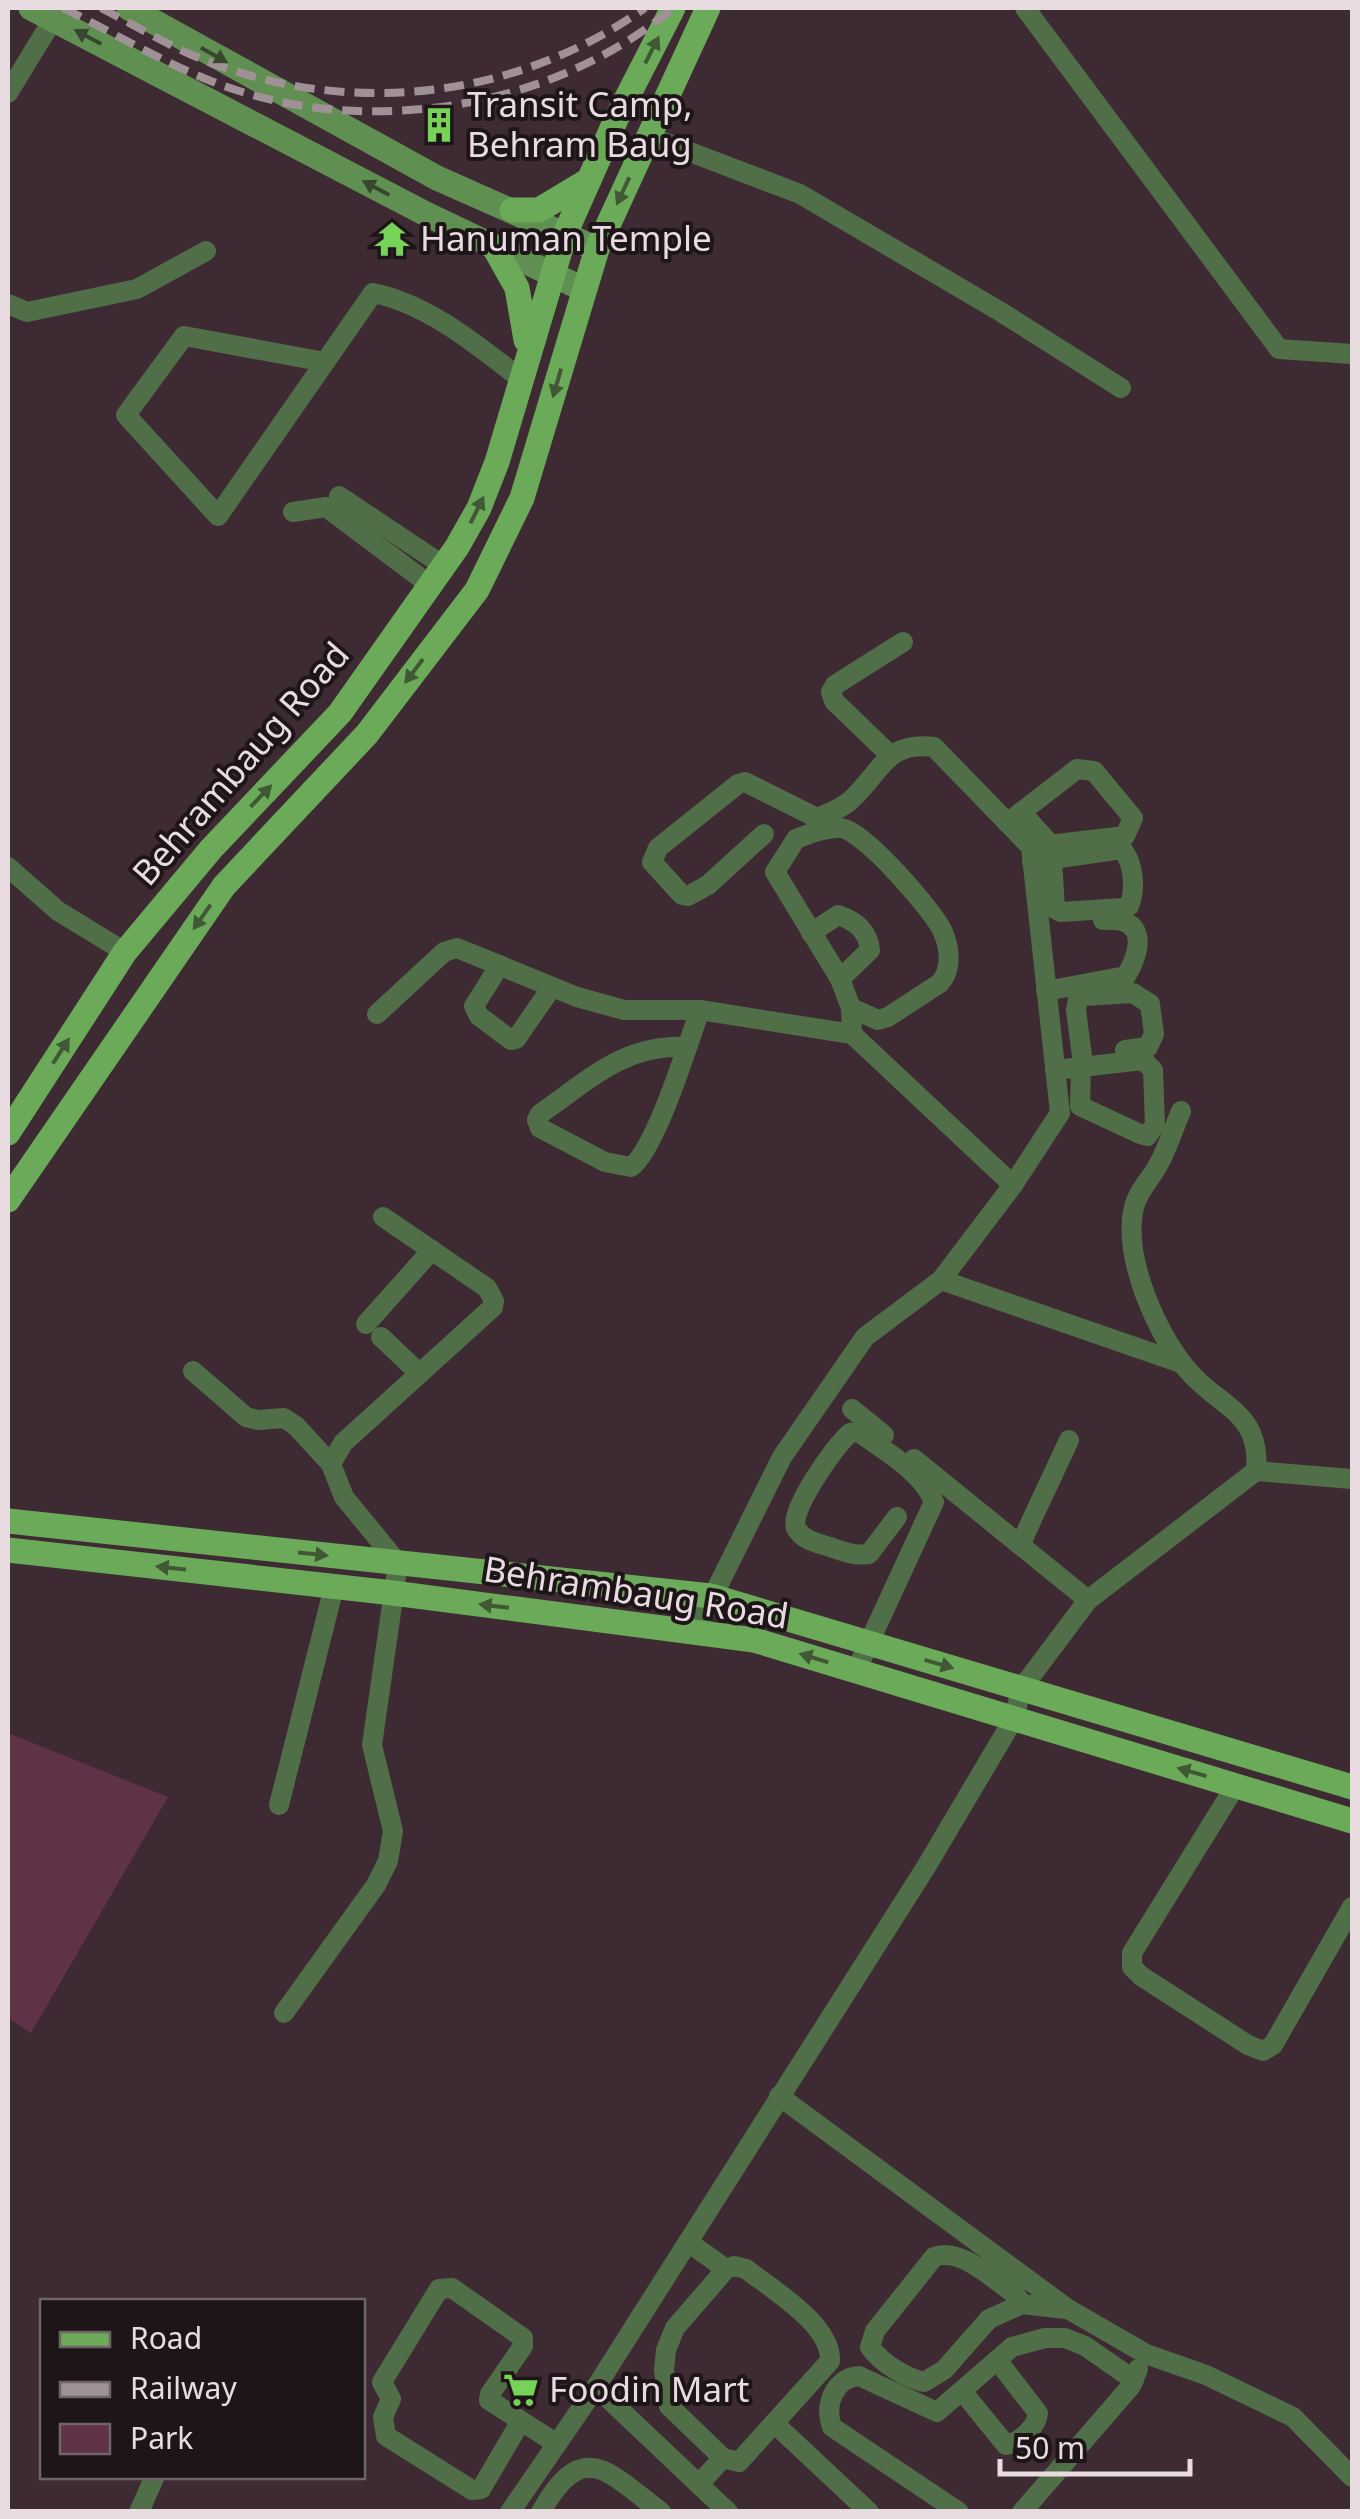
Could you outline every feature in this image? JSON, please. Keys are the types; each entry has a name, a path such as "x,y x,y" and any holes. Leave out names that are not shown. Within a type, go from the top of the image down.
{"main road":[{"path":"129,8 437,178 597,248"},
{"name":"Behrambaug Road","path":"8,1133 124,952 211,849 340,713 480,508 498,462 566,234 617,117 674,8"},
{"name":"Behrambaug Road","path":"8,1200 224,886 367,734 477,590 522,498 597,248 708,8"},
{"path":"48,11 494,247 583,289"},
{"path":"512,210 539,210 585,191"},
{"path":"494,247 517,288 524,313 524,367"},
{"name":"Behrambaug Road","path":"8,1521 711,1596 1352,1787"},
{"name":"Behrambaug Road","path":"8,1550 393,1593 754,1640 1352,1821"},
{"path":"1275,1796 1288,1766"}],"street":[{"path":"1025,8 1278,349 1352,354"},
{"path":"8,93 48,11"},
{"path":"648,136 800,194 1121,388"},
{"path":"8,304 26,312 137,288 206,251"},
{"path":"325,362 184,336 126,415 218,516 373,294 401,298 482,349 524,367"},
{"path":"339,496 437,576"},
{"path":"293,512 326,507 437,576"},
{"path":"889,754 834,701 831,692 835,685 903,642"},
{"path":"764,834 708,885 688,896 682,895 652,862 658,848 738,784 745,782 817,818 849,802 889,754 914,744 934,747 1014,818 1042,854 1056,909 1061,912 1122,908 1132,901 1131,864 1122,849 1042,854"},
{"path":"1014,818 1077,769 1085,768 1094,770 1133,818 1125,836 1042,854"},
{"path":"851,1008 878,1020 940,983 950,964 943,932 912,888 857,835 839,828 796,839 775,867 776,877 840,978 851,1008 852,1034"},
{"path":"695,1632 782,1457 864,1337 941,1280 1013,1185 1060,1113 1039,925 1042,854"},
{"path":"8,867 58,911 124,952"},
{"path":"810,933 838,915 865,932 870,950 867,956 840,978"},
{"path":"1039,925 1124,920 1138,936 1137,957 1126,976 1046,991"},
{"path":"377,1014 444,952 457,948 552,987 624,1010 700,1010 852,1034 1013,1185"},
{"path":"500,965 474,1006 479,1016 511,1040 516,1039 552,987"},
{"path":"686,1047 658,1046 622,1057 540,1114 536,1120 540,1128 605,1162 631,1167 644,1155 686,1047 700,1010"},
{"path":"1054,1065 1082,1061 1143,1060 1153,1070 1155,1125 1148,1136 1084,1109 1078,1098 1082,1061"},
{"path":"1181,1111 1166,1150 1134,1205 1131,1229 1136,1265 1158,1324 1181,1363 1232,1406 1249,1429 1258,1452 1256,1471"},
{"path":"331,1464 342,1443 492,1307 494,1300 487,1288 383,1217"},
{"path":"420,1372 374,1330 432,1250"},
{"path":"941,1280 1181,1363"},
{"path":"193,1372 246,1417 284,1418 296,1426 331,1464 344,1497 398,1562 372,1745 393,1831 388,1861 376,1885 284,2014"},
{"path":"852,1409 1088,1600"},
{"path":"856,1671 934,1502 930,1492 911,1472 859,1432 850,1432 828,1459 794,1516 795,1527 806,1539 857,1556 869,1554 897,1517"},
{"path":"1020,1544 1069,1440"},
{"path":"510,2512 596,2387 926,1867 1012,1720 1022,1688 1088,1600 1256,1471 1352,1479"},
{"path":"280,1805 334,1586"},
{"path":"1236,1785 1132,1953 1132,1967 1140,1976 1248,2046 1262,2051 1273,2044 1352,1907"},
{"path":"779,2096 1068,2309 1146,2354 1206,2375 1294,2417 1352,2477"},
{"path":"688,2242 726,2269"},
{"path":"1022,2304 1016,2295 956,2256 943,2253 934,2257 875,2332 870,2347 900,2372 924,2382 944,2370 989,2320 1022,2304 1068,2309"},
{"path":"726,2269 746,2269 818,2328 828,2342 830,2362 739,2462 723,2458 669,2406 664,2370 666,2350 676,2328 726,2269"},
{"path":"522,2422 481,2489 472,2490 386,2436 383,2417 390,2399 382,2382 439,2289 452,2288 523,2338 523,2346 489,2400 557,2444"},
{"path":"959,2512 832,2427 827,2411 830,2399 850,2377 871,2380 933,2413 942,2410 1023,2342 1065,2338 1085,2346 1134,2380"},
{"path":"1022,2512 1134,2380 1146,2354"},
{"path":"962,2391 1006,2445 1032,2428 1038,2413 997,2360"},
{"path":"596,2387 728,2512"},
{"path":"774,2424 869,2512"},
{"path":"699,2484 723,2458"},
{"path":"541,2512 548,2498 577,2468 592,2465 610,2473 661,2512"},
{"path":"139,2512 154,2479"}],"green space":[{"path":"8,1733 168,1797 31,2033 8,2018"}],"railway":[{"path":"63,8 188,71 264,98 325,109 387,111 449,106 510,93 569,72 623,43 673,8"},
{"path":"101,8 217,65 272,81 327,90 383,93 438,89 493,78 546,61 597,38 645,8"}],"place":[{"name":"Transit Camp, Behram Baug","path":"439,125"},
{"name":"Hanuman Temple","path":"392,239"},
{"name":"Foodin Mart","path":"521,2390"}]}
